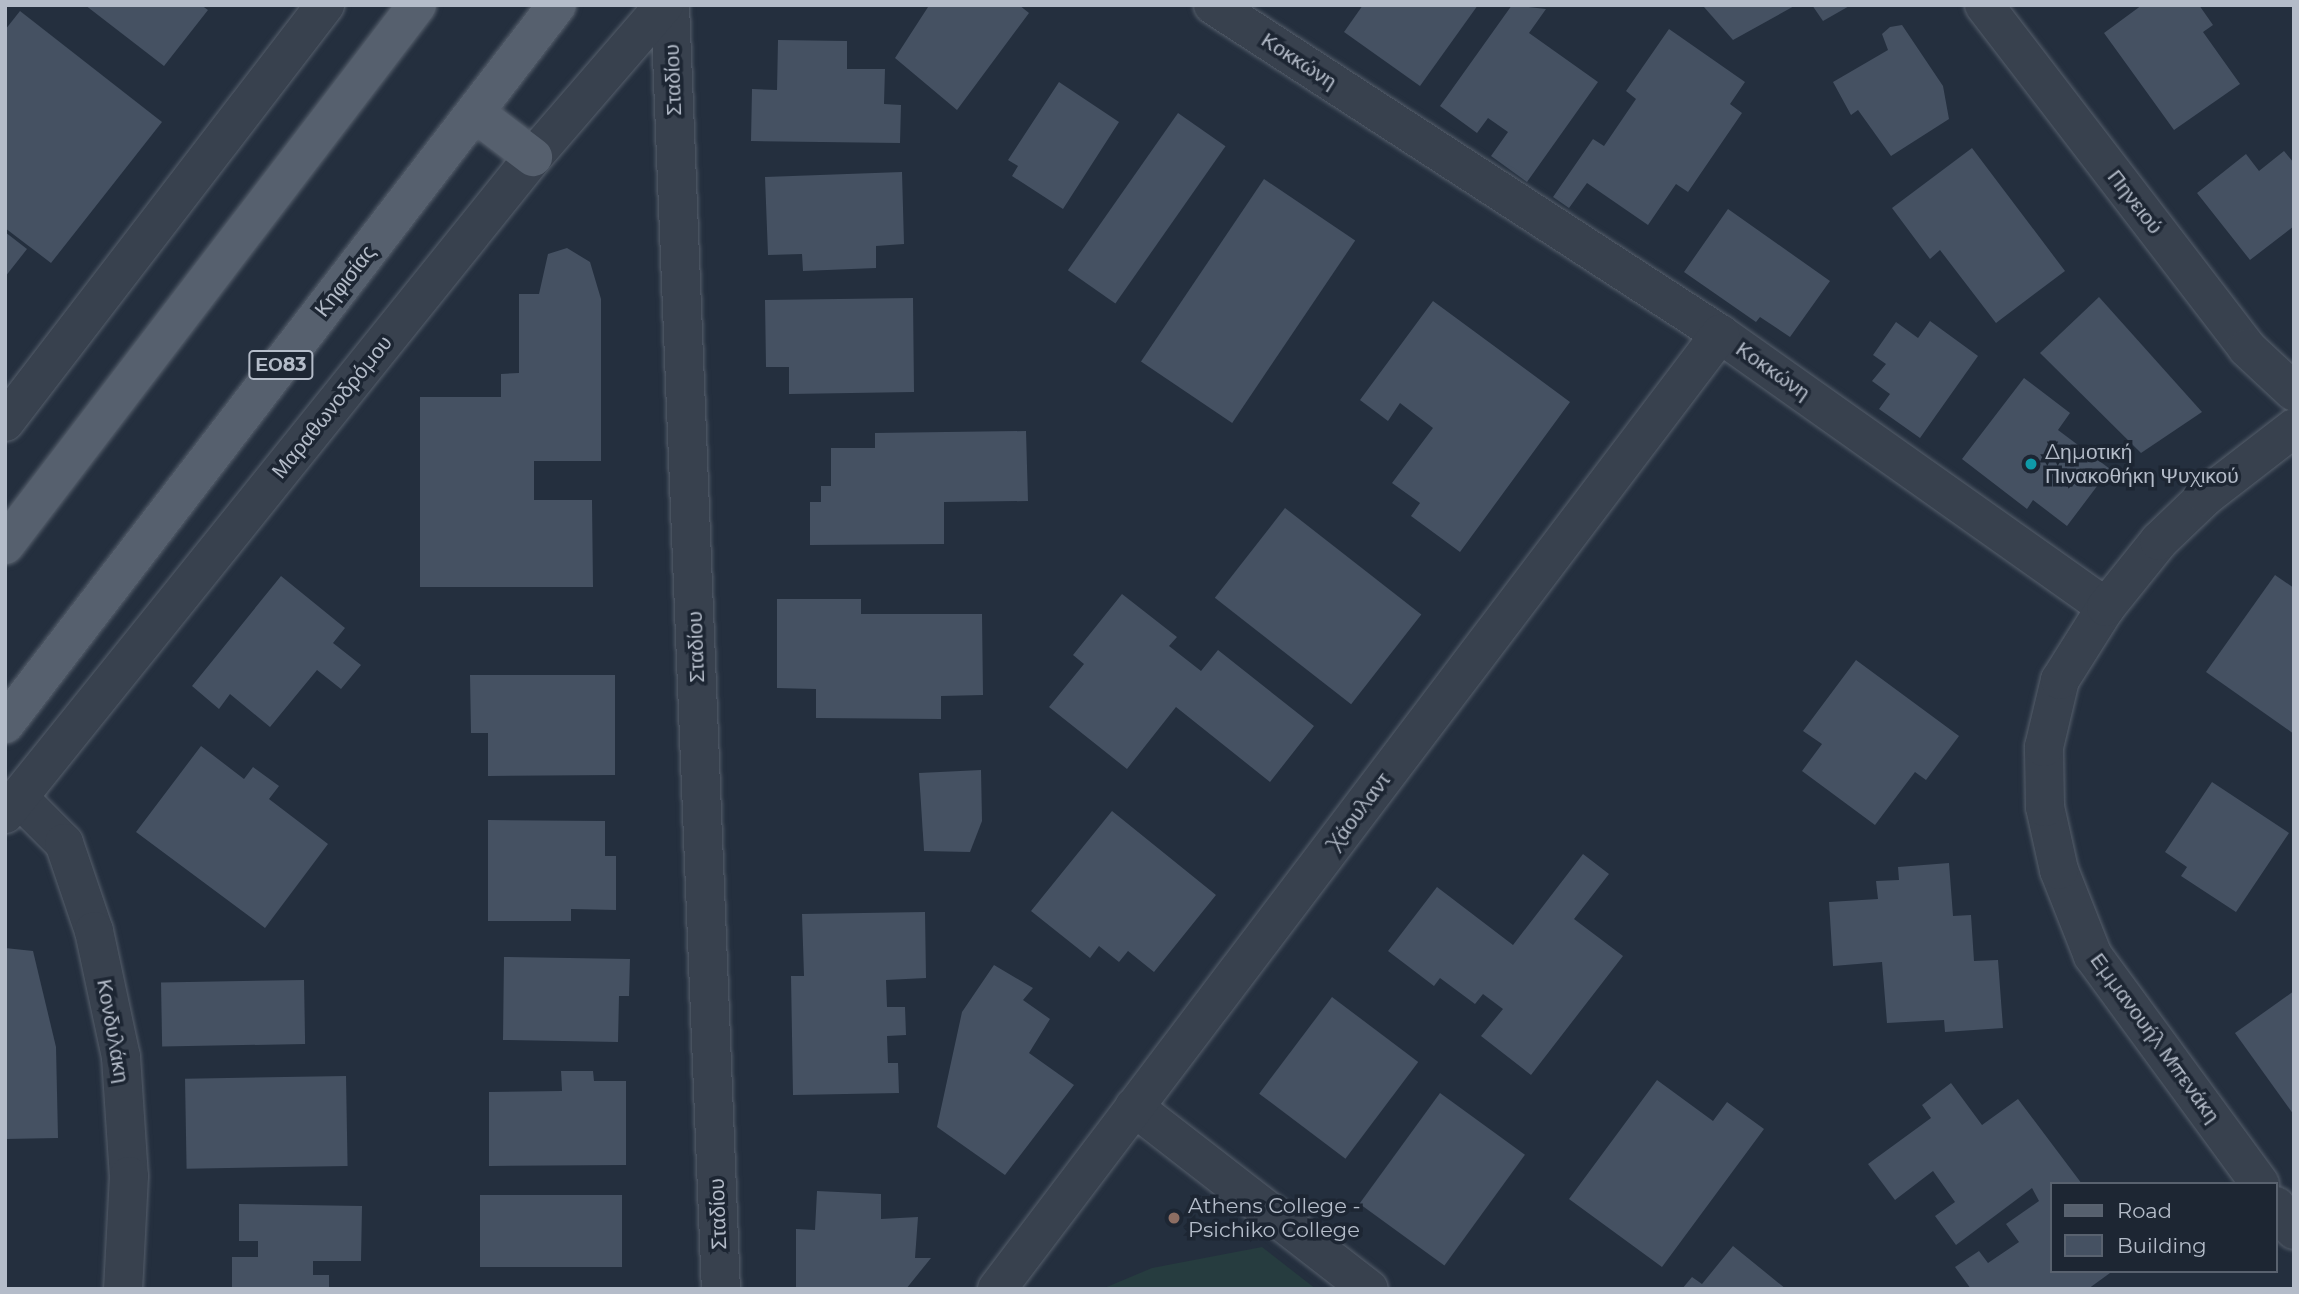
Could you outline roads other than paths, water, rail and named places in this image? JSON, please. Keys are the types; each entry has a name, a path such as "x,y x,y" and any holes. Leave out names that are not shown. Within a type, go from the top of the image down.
{"main road":[{"path":"5,545 417,5"},
{"name":"Κηφισίας","path":"5,724 557,5"},
{"path":"475,113 533,157"}],"street":[{"path":"5,422 325,5"},
{"name":"Μαραθωνοδρόμου","path":"12,806 533,157 664,5"},
{"name":"Σταδίου","path":"670,5 721,1289"},
{"name":"Κοκκώνη","path":"1213,5 1720,334 2106,607"},
{"name":"Πηνειού","path":"1984,5 2247,348 2294,392"},
{"name":"Χάουλαντ","path":"997,1289 1720,334"},
{"path":"2106,607 2178,523 2294,428"},
{"name":"Εμμανουήλ Μπενάκη","path":"2106,607 2060,680 2044,747 2045,807 2059,870 2094,956 2259,1182"},
{"name":"Κονδυλάκη","path":"12,806 64,843 93,931 121,1057 129,1176 123,1289"},
{"path":"1134,1107 1369,1289"},
{"path":"2278,1209 2294,1230"}],"place":[{"name":"Δημοτική Πινακοθήκη Ψυχικού","path":"2031,464"},
{"name":"Athens College - Psichiko College","path":"1174,1218"}]}
